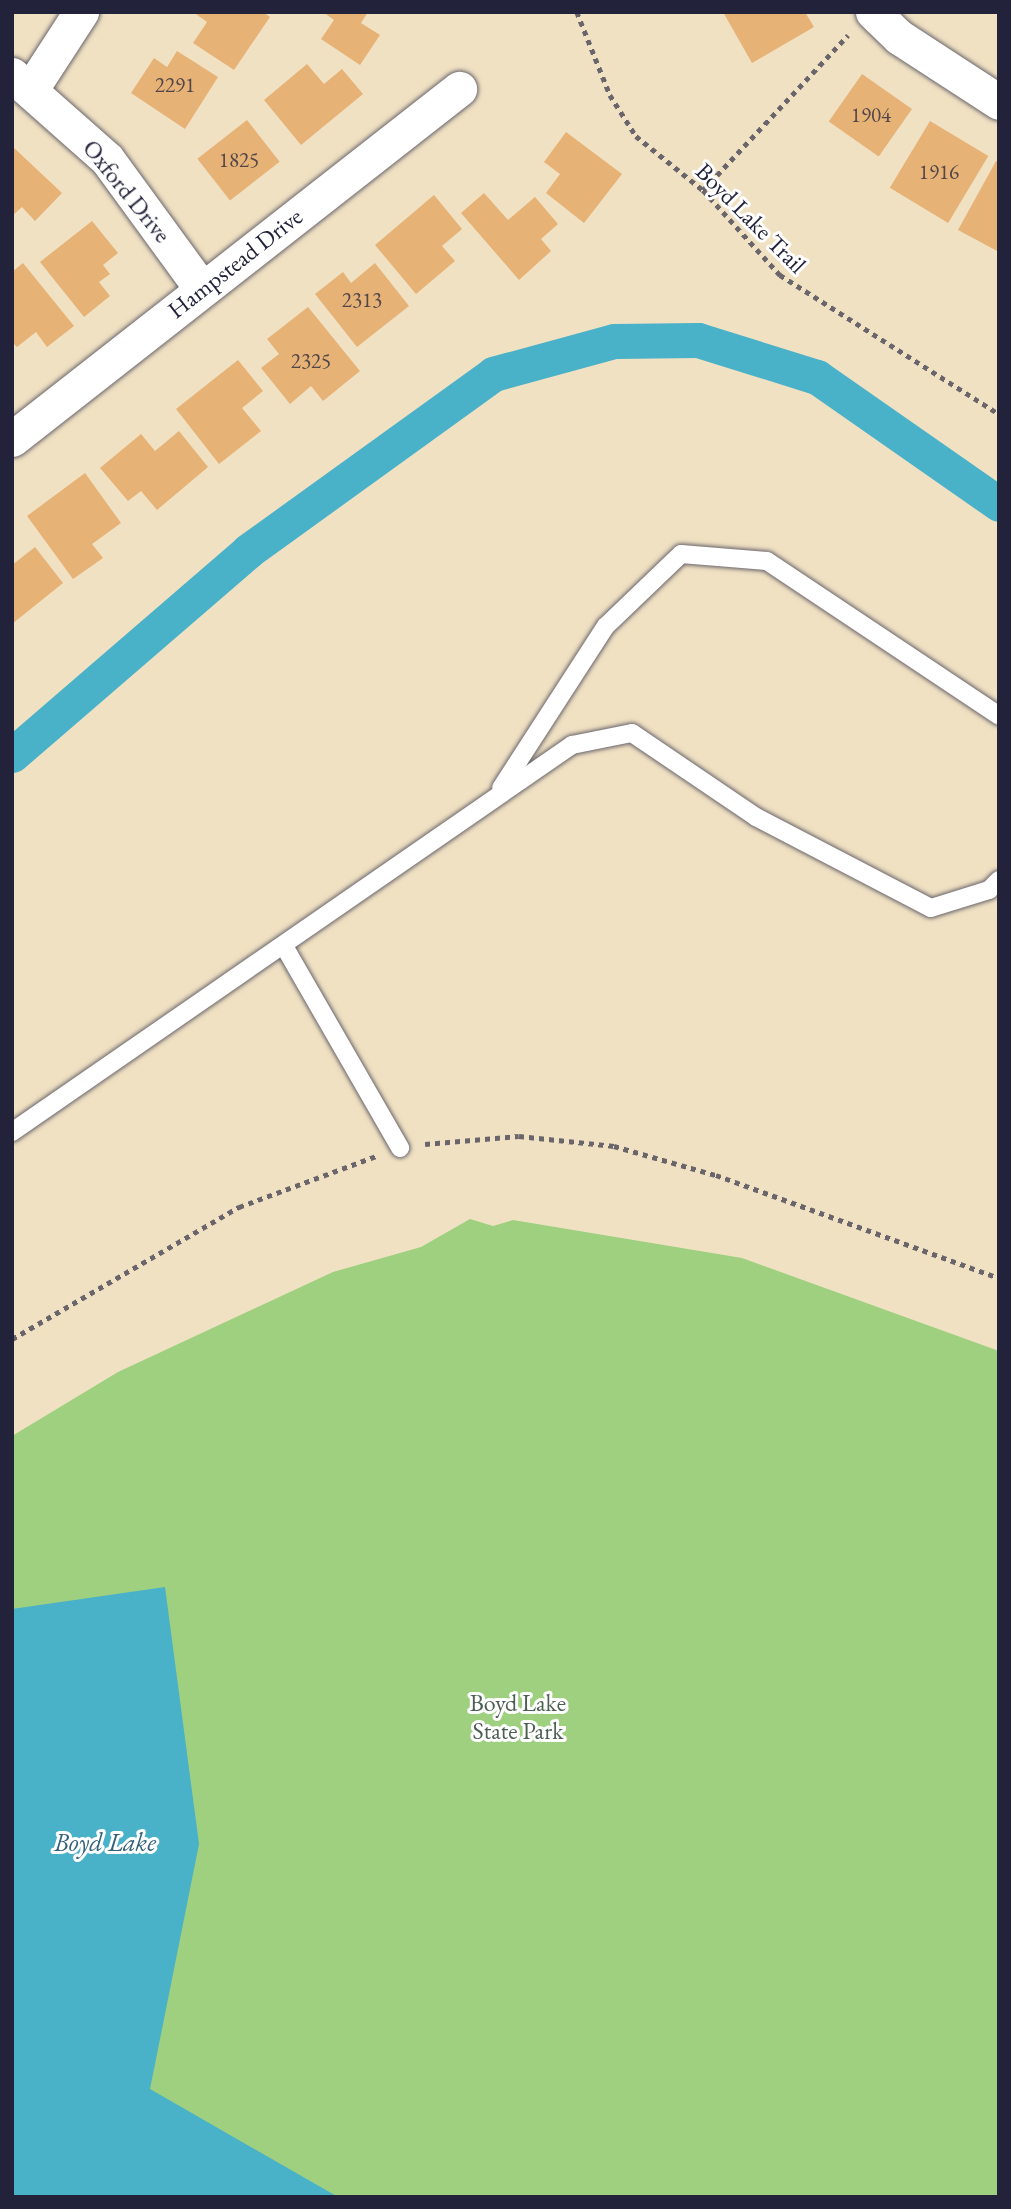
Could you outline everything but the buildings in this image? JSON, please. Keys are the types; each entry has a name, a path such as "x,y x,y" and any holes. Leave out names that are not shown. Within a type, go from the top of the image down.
{"street":[{"path":"21,82 81,12"},
{"path":"865,19 999,102"},
{"name":"Oxford Drive","path":"21,82 107,159 201,288"},
{"name":"Hampstead Drive","path":"12,439 201,288 459,89"}],"lane":[{"path":"490,802 545,729 606,626 681,554 767,561 999,716"},
{"path":"12,1132 572,745 632,733 756,817 931,908 989,890 999,880"},
{"path":"284,946 400,1148"}],"path":[{"name":"Boyd Lake Trail","path":"577,12 610,95 636,136 703,190 801,292 999,414"},
{"path":"703,190 865,19"},
{"path":"12,1339 239,1206 400,1148 519,1136 614,1146 716,1175 999,1278"}],"green space":[{"name":"Boyd Lake State Park","path":"470,1219 493,1226 513,1220 742,1258 999,1351 999,2197 12,2197 12,1436 118,1372 333,1272 421,1247"}],"water":[{"name":"Boyd Lake","path":"165,1587 199,1844 150,2089 338,2197 12,2197 12,1609"}],"waterway":[{"path":"12,755 248,551 493,374 614,341 698,340 817,377 999,504"}]}
